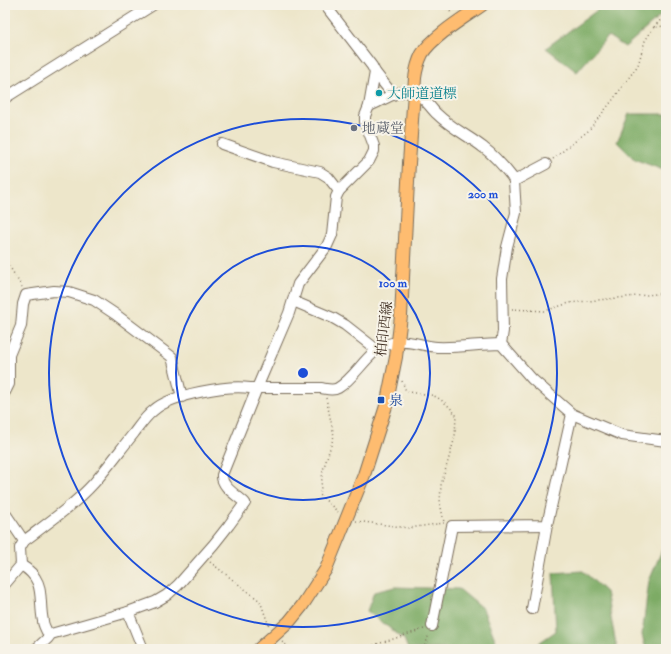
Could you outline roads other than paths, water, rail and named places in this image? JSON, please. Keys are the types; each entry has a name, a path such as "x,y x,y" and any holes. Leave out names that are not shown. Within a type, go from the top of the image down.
{"main road":[{"name":"柏印西線","path":"259,649 289,622 313,591 326,569 376,440 386,406 398,342 404,282 409,163 417,64 422,54 431,43 482,5"}],"street":[{"path":"5,98 153,5"},
{"path":"324,5 393,95"},
{"path":"36,649 51,634 128,612 156,602 167,595 178,585 203,556 245,503 226,485 222,480 222,475 293,302 298,284 327,246 332,236 336,197 339,191 369,161 374,151 374,146 365,122 365,116 369,106 375,72"},
{"path":"369,106 393,95 403,92 414,92 425,100 437,114 460,133 484,148 506,170 514,181 516,213 503,264 503,331 501,344"},
{"path":"222,144 273,162 320,172 328,177 339,191"},
{"path":"514,181 546,164"},
{"path":"5,392 9,384 9,355 22,326 23,304 26,295 54,291 80,294 99,304 172,357 182,397"},
{"path":"293,302 334,318 377,350"},
{"path":"5,584 21,566 22,556 20,548 24,541 73,503 90,487 154,409 182,397 223,388 324,388 333,390 338,388 377,350 390,343 398,342 436,347 501,344"},
{"path":"501,344 532,379 572,414 622,435 666,441"},
{"path":"532,609 547,525 572,414"},
{"path":"5,513 24,541"},
{"path":"432,626 448,524 547,525"},
{"path":"21,566 28,569 39,587 42,597 42,621 47,632 51,634"},
{"path":"128,612 143,649"}],"place":[{"name":"大師道道標","path":"379,93"},
{"name":"地蔵堂","path":"354,128"},
{"name":"泉","path":"381,400"}]}
